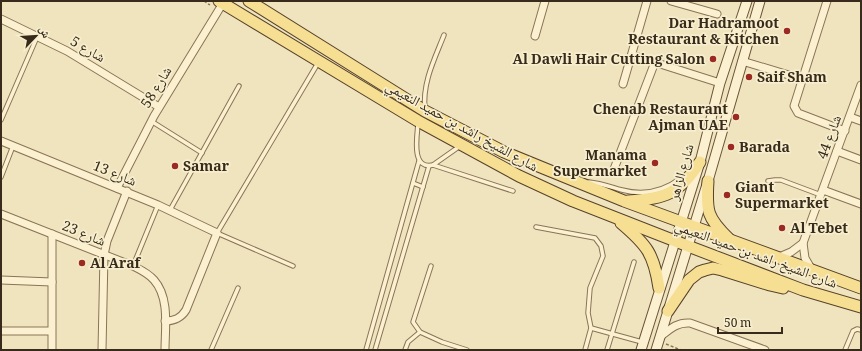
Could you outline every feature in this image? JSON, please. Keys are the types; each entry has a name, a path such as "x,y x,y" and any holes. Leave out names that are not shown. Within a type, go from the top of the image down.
{"main road":[{"name":"شارع الشيخ راشد بن حميد النعيمي","path":"248,1 425,111 504,152 694,228 861,288"},
{"name":"شارع الزاهر","path":"642,346 700,162 720,83 747,1"},
{"name":"شارع الزاهر","path":"658,343 694,228 760,1"},
{"name":"شارع الشيخ راشد بن حميد النعيمي","path":"221,2 461,146 554,193 803,290 861,307"},
{"path":"624,201 654,199 668,194 685,183 700,162"},
{"path":"708,181 707,201 709,213 716,226 733,242"},
{"path":"613,216 644,244 654,262 660,288"},
{"path":"668,311 693,276 713,268 770,286 803,290"}],"street":[{"path":"535,36 545,1"},
{"path":"623,84 647,1"},
{"path":"671,1 717,14"},
{"path":"827,1 794,102 795,110 801,115 845,131"},
{"name":"شارع 58","path":"117,188 151,121 221,2"},
{"name":"شارع 5","path":"1,19 67,51 159,107"},
{"path":"632,55 720,83"},
{"path":"742,61 802,79"},
{"path":"614,170 655,62"},
{"name":"شارع 44","path":"803,243 861,85"},
{"path":"850,117 861,121"},
{"name":"شارع 13","path":"1,141 170,210 217,233"},
{"path":"837,151 861,160"},
{"path":"102,350 104,254 109,234 127,192"},
{"path":"822,193 861,204"},
{"name":"شارع 23","path":"1,214 104,254 133,266 149,275 158,285 163,298 165,350"},
{"path":"165,321 180,318 186,310 217,233"},
{"path":"52,234 52,350"},
{"path":"777,258 790,252 803,243 805,258 812,270"},
{"path":"1,280 52,282"},
{"path":"658,343 675,326 685,322 765,350"},
{"path":"1,331 52,331"}],"lane":[{"path":"425,111 424,93 426,84 444,35"},
{"path":"1,120 37,36"},
{"path":"293,266 217,233 319,62"},
{"path":"170,210 239,86"},
{"path":"151,121 202,153"},
{"path":"366,350 419,161 417,153 418,121"},
{"path":"576,182 599,183 640,193 658,191 674,184 687,172 697,158 705,142"},
{"path":"1,177 13,146"},
{"path":"375,350 423,187 431,166 461,146"},
{"path":"419,161 422,164 513,191"},
{"path":"768,181 781,180 822,193"},
{"path":"413,183 423,187"},
{"path":"133,266 158,205"},
{"path":"536,227 595,238 601,246 603,256 590,288 588,313 591,328 585,350"},
{"path":"607,350 634,262"},
{"path":"431,266 413,322 420,332 442,342 467,350"},
{"path":"211,350 238,288"},
{"path":"591,328 612,334 642,346"},
{"path":"845,350 853,331 857,329 861,330"},
{"path":"405,350 408,342 420,332"}],"path":[{"path":"658,343 680,350"}],"place":[{"name":"Dar Hadramoot Restaurant & Kitchen","path":"787,31"},
{"name":"Al Dawli Hair Cutting Salon","path":"713,59"},
{"name":"Saif Sham","path":"749,77"},
{"name":"Chenab Restaurant Ajman UAE","path":"736,117"},
{"name":"Barada","path":"731,147"},
{"name":"Manama Supermarket","path":"655,163"},
{"name":"Samar","path":"175,166"},
{"name":"Giant Supermarket","path":"727,195"},
{"name":"Al Tebet","path":"782,228"},
{"name":"Al Araf","path":"82,263"}]}
